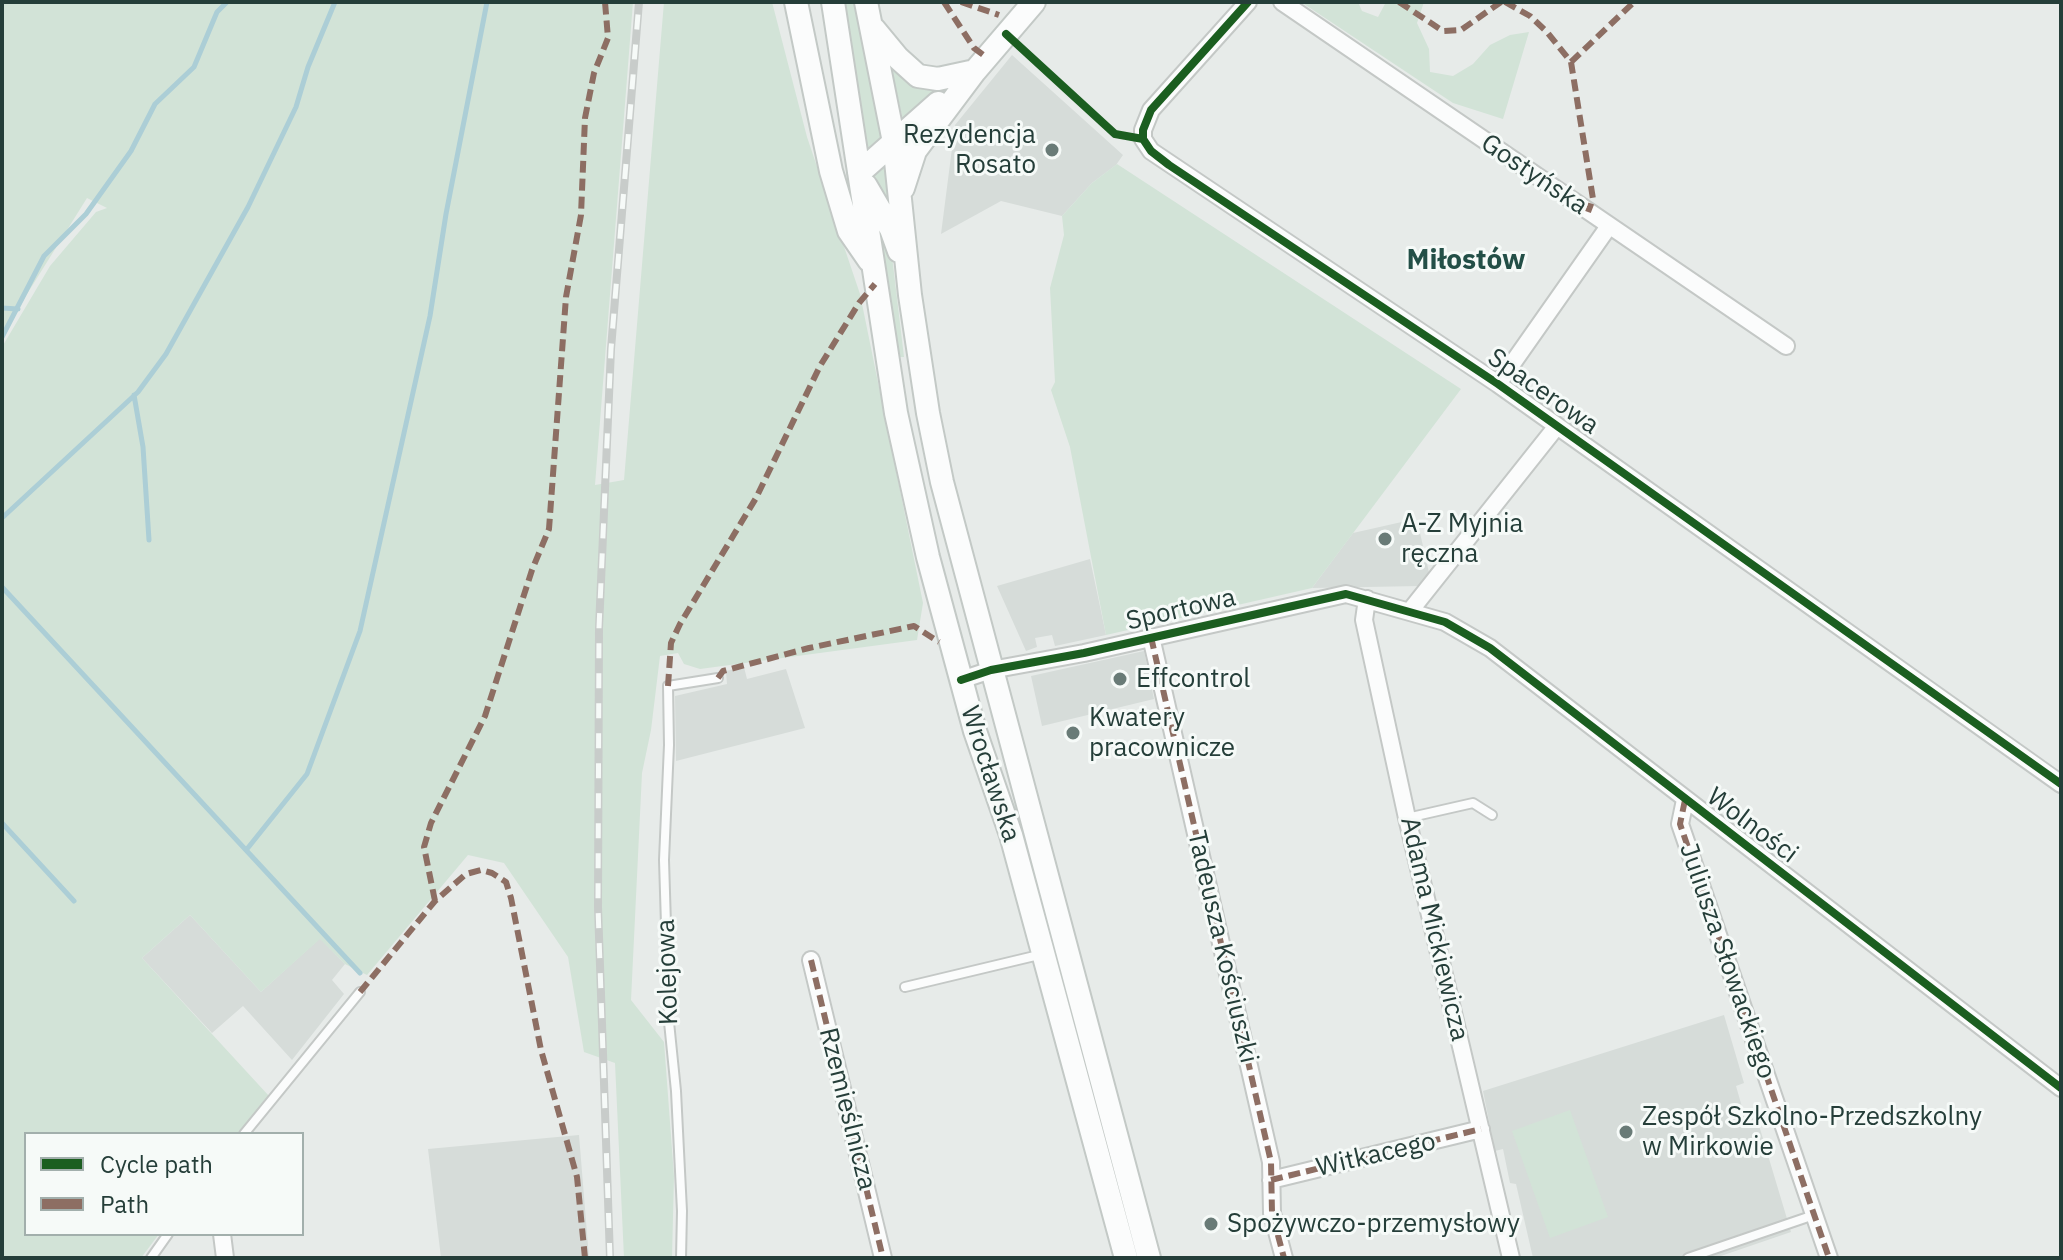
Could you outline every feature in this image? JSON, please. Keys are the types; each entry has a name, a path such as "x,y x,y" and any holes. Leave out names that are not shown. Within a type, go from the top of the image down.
{"main road":[{"path":"796,2 831,171 849,231 873,266"},
{"path":"833,2 863,184"},
{"name":"Wrocławska","path":"866,2 894,142 908,277 928,413 942,482 1149,1258"},
{"path":"900,189 915,151 975,71 1034,2"},
{"path":"871,25 898,58 918,76 938,79 975,71"},
{"path":"863,184 894,142 975,71"},
{"path":"823,128 839,156 863,184"},
{"name":"Wrocławska","path":"863,184 873,266 907,465 961,680 1011,835 1126,1258"},
{"name":"Wrocławska","path":"863,184 891,229 908,277"}],"street":[{"name":"Spacerowa","path":"1248,2 1151,110 1145,121 1143,139 1151,151 1498,384 2061,784"},
{"name":"Gostyńska","path":"1282,2 1786,346"},
{"path":"1498,384 1609,226"},
{"path":"1410,611 1557,426"},
{"name":"Sportowa","path":"961,680 991,670 1084,653 1346,594 1410,611"},
{"name":"Adama Mickiewicza","path":"1367,599 1364,620 1407,818 1511,1258"},
{"name":"Wolności","path":"1410,611 1445,622 1479,640 2061,1088"},
{"name":"Tadeusza Kościuszki","path":"1151,637 1271,1162 1272,1213 1284,1258"},
{"name":"Juliusza Słowackiego","path":"1685,800 1680,824 1829,1258"},
{"name":"Rzemieślnicza","path":"811,960 883,1258"},
{"name":"Witkacego","path":"1271,1180 1481,1129"},
{"path":"222,1236 225,1258"}],"lane":[{"name":"Kolejowa","path":"681,1258 682,1211 669,1022 664,860 668,686 718,678"},
{"path":"1407,818 1473,803 1492,815"},
{"path":"905,987 1043,953"},
{"path":"246,1132 360,992"},
{"path":"1688,1258 1815,1215"},
{"path":"151,1258 167,1236"}],"shaded area":[{"path":"1012,55 1123,155 1062,216 1001,201 941,234 955,125"},
{"path":"1415,519 1430,577 1420,586 1312,588 1353,533"},
{"path":"1090,559 1106,635 1055,646 1052,635 1035,638 1037,647 1026,651 997,586"},
{"path":"1144,651 1154,699 1042,726 1031,676"},
{"path":"744,667 747,679 786,669 805,728 676,761 675,696 727,684 726,671"},
{"path":"190,915 261,992 320,938 345,964 332,980 344,994 292,1060 243,1006 212,1033 142,958"},
{"name":"Zespół Szkolno-Przedszkolny w Mirkowie","path":"1724,1015 1744,1083 1736,1086 1744,1114 1755,1112 1791,1232 1715,1258 1533,1258 1516,1184 1510,1183 1503,1149 1495,1151 1483,1091"},
{"path":"579,1135 589,1258 441,1258 428,1149"}],"green space":[{"path":"2,2 633,2 595,485 624,480 664,2 772,2 807,137 860,294 923,603 917,640 700,669 684,664 678,653 660,656 642,773 631,1000 664,1042 674,1176 672,1258 624,1258 615,1063 584,1052 568,957 504,863 468,855 367,975 345,964 320,939 261,992 190,915 142,958 269,1096 240,1132 24,1132 24,1236 158,1236 141,1258 2,1258 2,347 50,266 96,212 107,208 87,198 2,334"},
{"path":"843,2 855,2 877,103 883,140 868,152"},
{"path":"1301,2 1358,2 1362,11 1378,17 1386,2 1424,2 1417,23 1429,49 1430,72 1453,76 1473,64 1490,45 1510,35 1529,32 1503,119 1453,103"},
{"path":"891,66 943,86 915,114 903,121"},
{"path":"886,161 895,219 871,182 874,172"},
{"path":"1117,164 1461,389 1312,588 1106,635 1070,447 1051,390 1055,382 1050,288 1064,235 1062,216 1092,183"},
{"path":"878,218 892,256 904,357 897,357"},
{"path":"1570,1110 1608,1217 1550,1238 1512,1131"}],"waterway":[{"path":"2,337 44,256 86,214 131,151 155,104 194,67 217,12 227,2"},
{"path":"2,518 138,392 166,354 248,207 296,107 308,67 335,2"},
{"path":"247,849 307,774 360,631 430,316 446,214 487,2"},
{"path":"2,308 18,309"},
{"path":"134,395 143,447 149,540"},
{"path":"2,587 360,973"},
{"path":"2,823 74,901"}],"railway":[{"path":"610,1258 598,907 599,628 611,349 639,2"}],"marked path":[{"path":"435,901 424,847 431,823 485,716 532,570 549,529 566,297 581,215 585,118 594,73 608,38 605,2"},
{"path":"944,2 974,48 986,57"},
{"path":"961,2 999,15"},
{"path":"1399,2 1443,31 1461,30 1501,2"},
{"path":"1505,2 1530,16 1571,62 1593,199 1588,212"},
{"path":"1571,62 1634,2"},
{"path":"668,686 671,643 680,624 756,498 820,366 859,303 875,284"},
{"path":"718,678 723,671 809,648 914,626 939,642"},
{"path":"1151,637 1271,1162 1272,1213 1284,1258"},
{"path":"1685,800 1680,824 1829,1258"},
{"path":"360,992 435,901 466,874 481,870 506,882 541,1050 577,1177 585,1258"},
{"path":"811,960 883,1258"},
{"path":"1271,1180 1481,1129"}],"cycle path":[{"path":"1143,139 1151,110 1248,2"},
{"path":"1006,34 1115,134 1143,139"},
{"path":"1143,139 1151,151 1169,165 1498,384 2061,784"},
{"path":"961,680 991,670 1084,653 1346,594 1445,622 1490,648 2061,1088"}],"place":[{"name":"Rezydencja Rosato","path":"1052,150"},
{"name":"A-Z Myjnia ręczna","path":"1385,539"},
{"name":"Effcontrol","path":"1120,679"},
{"name":"Kwatery pracownicze","path":"1073,733"},
{"name":"Zespół Szkolno-Przedszkolny w Mirkowie","path":"1626,1132"},
{"name":"Spożywczo-przemysłowy","path":"1211,1224"}],"district":[{"name":"Miłostów","path":"1466,261"}]}
